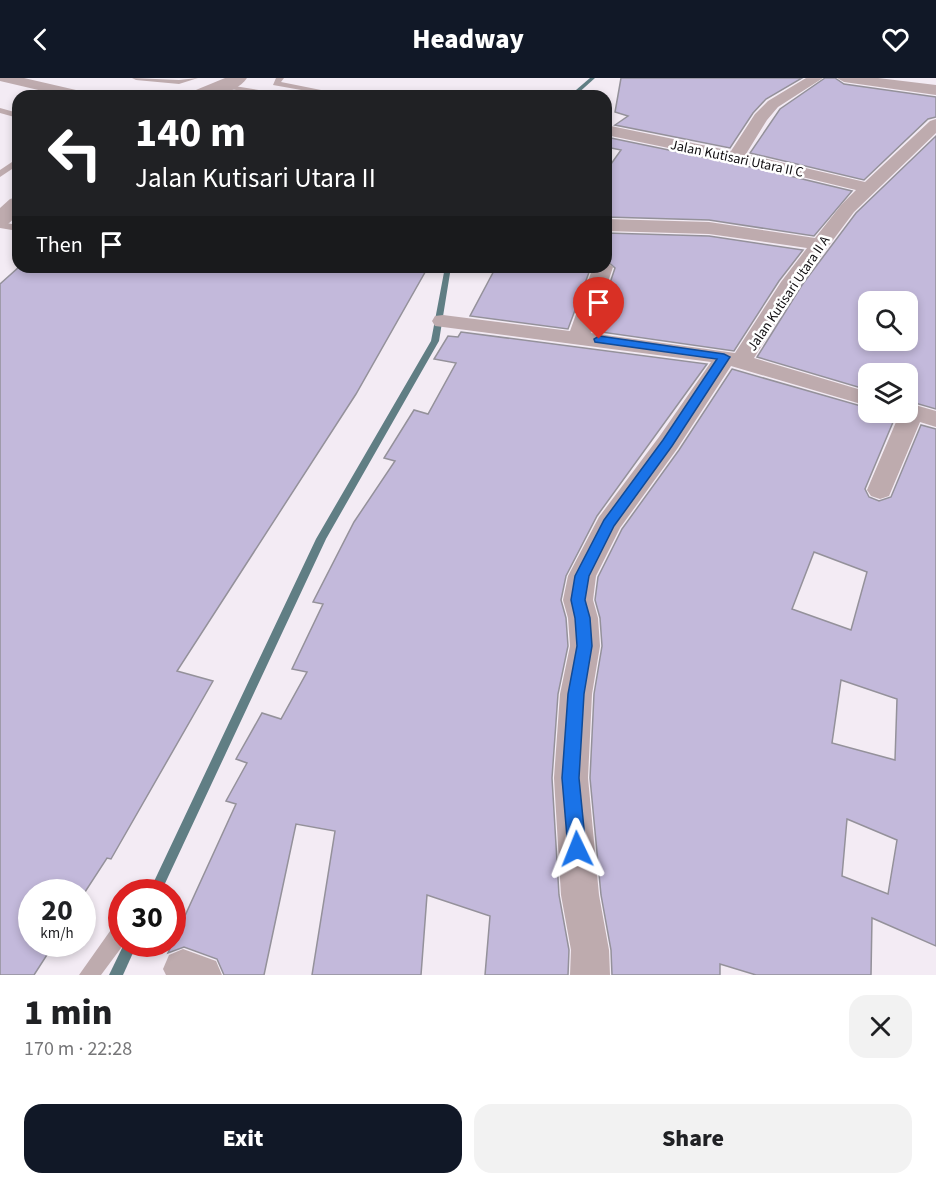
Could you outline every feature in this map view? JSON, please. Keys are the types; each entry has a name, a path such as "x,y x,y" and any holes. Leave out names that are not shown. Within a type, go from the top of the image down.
{"street":[{"path":"5,78 58,90"},
{"path":"735,158 761,117 773,104 816,78"},
{"path":"844,78 935,86"},
{"path":"212,90 231,82"},
{"name":"Jalan Kutisari Utara II A","path":"590,975 590,950 580,895 571,778 576,694 585,646 583,618 578,600 582,576 609,524 819,244 848,208 936,124"},
{"name":"Jalan Kutisari Utara II C","path":"612,131 868,188"},
{"path":"0,219 12,209"},
{"path":"612,225 709,228 819,244"},
{"path":"579,337 601,273"},
{"path":"443,321 579,337 733,359 858,396"},
{"path":"918,413 936,419"},
{"path":"880,490 905,423"}],"lane":[{"path":"136,78 179,82 194,78"},
{"path":"280,78 276,83 314,90"},
{"path":"231,82 252,90"},
{"path":"88,975 108,949"}],"building":[{"path":"621,78 802,78 766,99 753,113 730,148 615,125 628,116 615,112"},
{"path":"825,78 835,78 844,84 936,97 936,117 928,119 864,180 750,153 780,109"},
{"path":"936,136 936,409 918,404 918,363 858,363 858,387 757,357 802,285 856,213"},
{"path":"612,138 765,170 852,191 814,236 709,220 612,217 612,163 621,150 612,148"},
{"path":"612,233 709,236 803,250 779,281 734,351 594,331 615,268 612,265"},
{"path":"12,273 425,273 356,394 177,671 213,681 111,859 107,858 93,879 18,879 18,957 46,957 34,975 0,975 0,284"},
{"path":"493,273 589,273 568,329 470,316"},
{"path":"461,332 707,364 597,516 566,576 561,600 566,618 568,646 558,694 552,778 559,895 569,950 568,975 485,975 490,916 427,895 421,975 312,975 335,831 296,824 264,975 224,975 217,959 186,948 186,914 236,804 226,801 247,763 236,759 262,713 281,719 307,672 292,669 323,604 313,602 354,522 395,461 384,458 414,410 428,414 456,363 434,359 448,336 458,337"},
{"path":"732,369 858,405 858,423 893,423 865,489 869,497 879,501 891,497 921,425 936,429 936,946 872,918 871,975 756,975 720,964 720,975 612,975 611,950 601,895 590,778 594,694 602,646 600,618 595,600 598,577 622,529 679,450","holes":["814,552 867,572 851,630 792,609","841,680 897,699 895,760 832,743","847,819 897,840 888,894 842,876"]}],"waterway":[{"path":"579,90 593,78"},
{"path":"161,879 321,539 435,341 447,273"},
{"path":"116,975 125,957"}],"route":[{"path":"577,849 571,778 576,694 585,646 583,618 578,600 582,576 609,524 668,443 724,357 599,339"}]}
